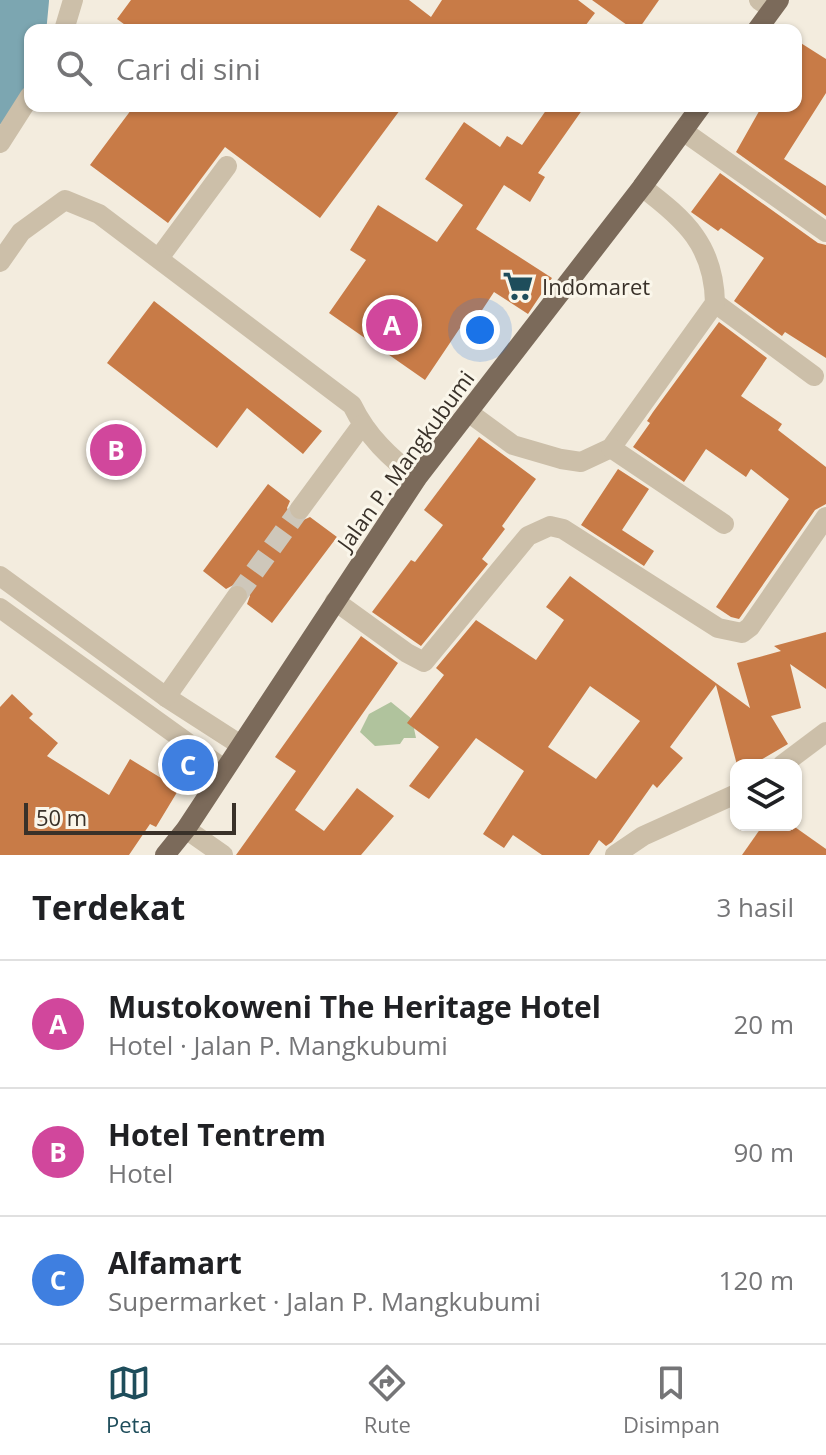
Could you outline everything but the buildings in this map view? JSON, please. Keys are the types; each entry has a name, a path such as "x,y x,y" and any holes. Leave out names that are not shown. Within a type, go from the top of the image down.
{"main road":[{"path":"760,24 770,3"},
{"name":"Jalan P. Mangkubumi","path":"165,855 186,829 239,744 417,478 697,112"}],"street":[{"path":"66,24 73,0"},
{"path":"0,143 24,105"},
{"path":"683,131 826,232"},
{"path":"159,258 227,166"},
{"path":"468,412 513,445 561,459 581,462 611,448 715,303 715,279 707,255 676,212 642,187"},
{"path":"0,262 21,232 65,200 99,214 352,405 362,425 393,461 417,478"},
{"path":"715,303 814,376"},
{"path":"300,509 362,425"},
{"path":"611,448 724,524"},
{"path":"335,601 424,662 528,536 550,526 563,529 718,628 742,633 750,627 826,517"},
{"path":"0,576 166,697 239,744"},
{"path":"166,697 237,596"},
{"path":"0,608 224,769"},
{"path":"790,759 826,732"},
{"path":"615,855 643,836 730,797"},
{"path":"186,829 223,855"}],"green space":[{"path":"391,702 412,719 416,738 404,738 400,744 375,746 360,732 369,714"}],"waterway":[{"path":"0,98 16,74 23,0"}],"tunnel":[{"path":"237,596 300,509"}],"place":[{"name":"Indomaret","path":"518,286"},
{"name":"Mustokoweni The Heritage Hotel","path":"392,325"},
{"name":"Hotel Tentrem","path":"116,450"},
{"name":"Alfamart","path":"188,765"}]}
